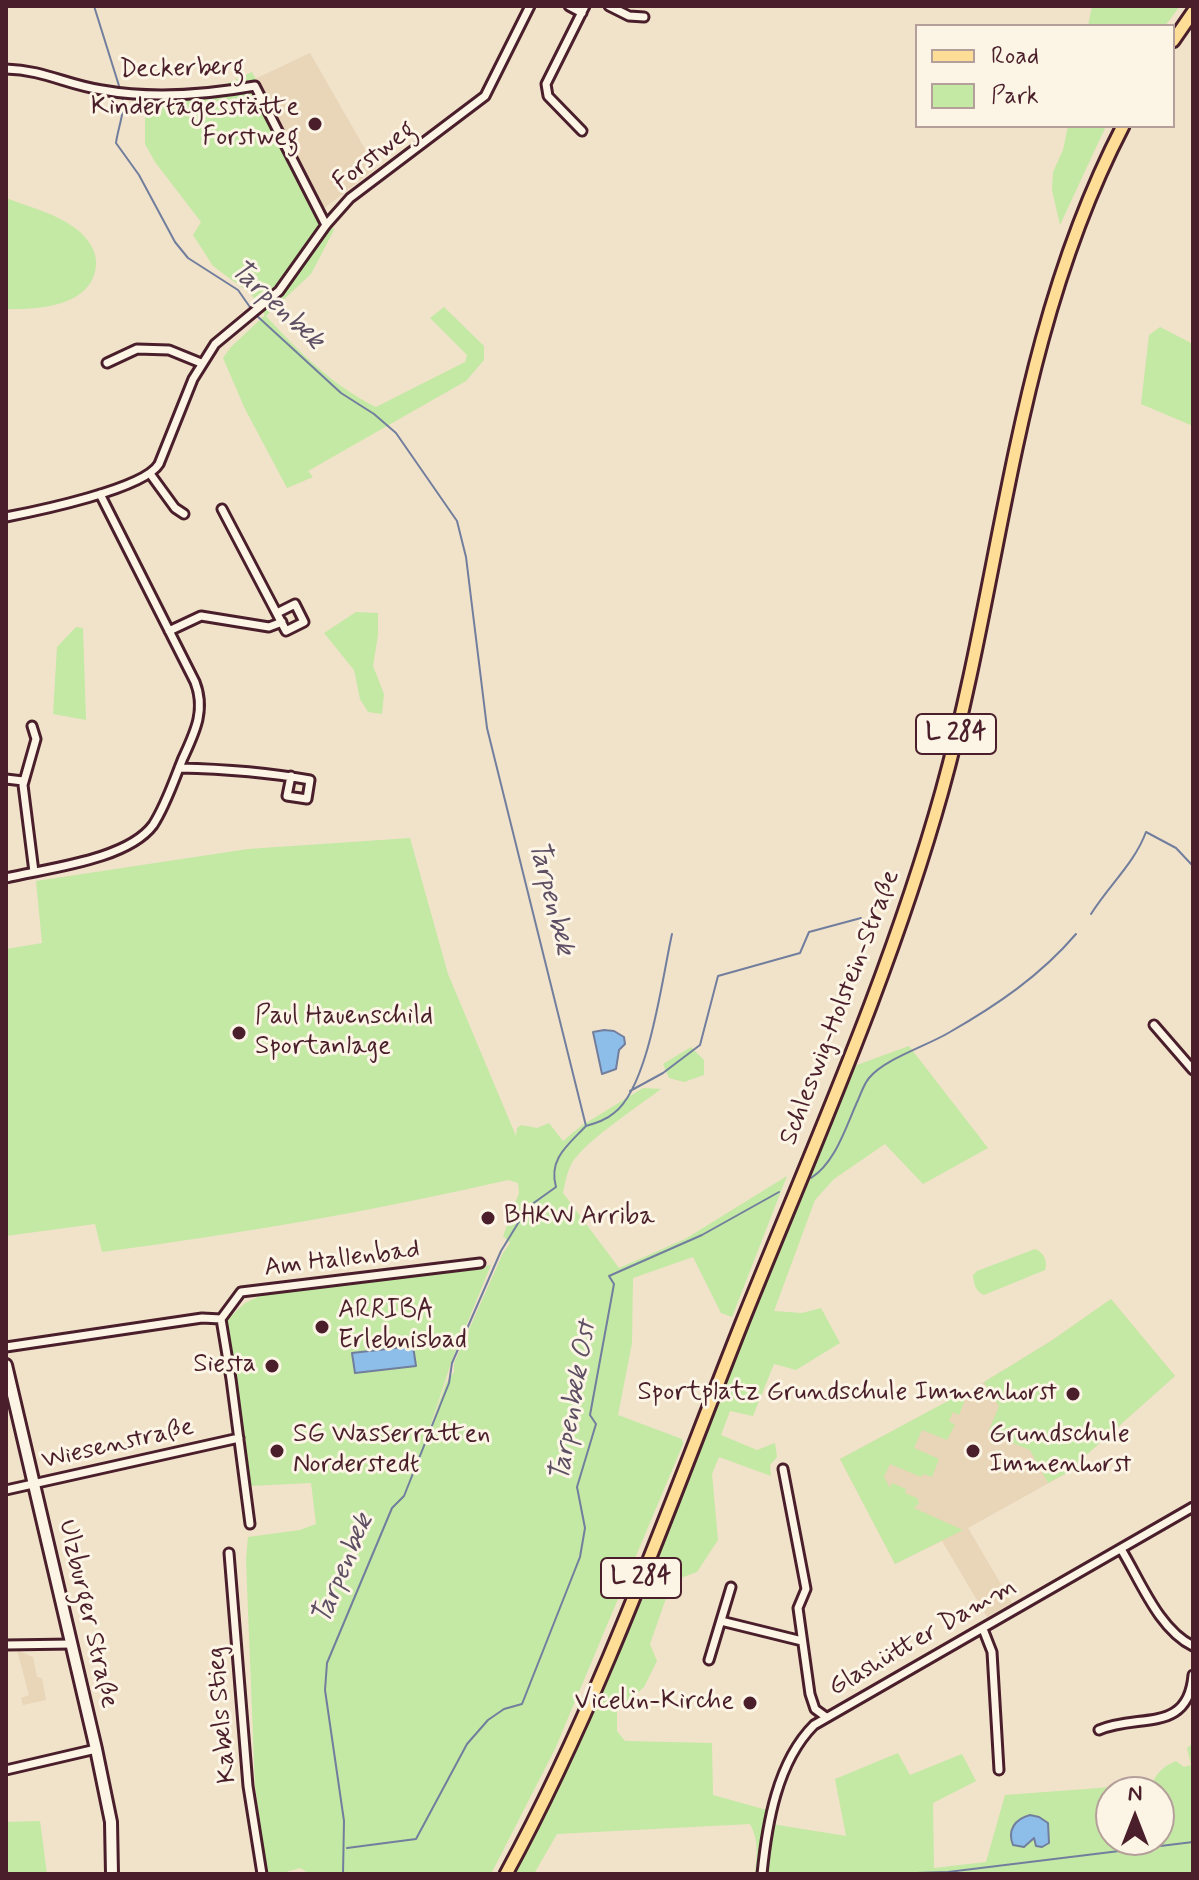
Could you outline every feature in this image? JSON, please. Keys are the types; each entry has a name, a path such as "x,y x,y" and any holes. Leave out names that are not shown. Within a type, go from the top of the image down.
{"main road":[{"path":"1175,38 1193,12"},
{"name":"Schleswig-Holstein-Straße","path":"506,1874 573,1741 623,1623 867,1011 913,882 950,760 1021,417 1045,329 1091,193 1122,128"},
{"name":"Ulzburger Straße","path":"6,1365 96,1749 111,1822 112,1874"}],"street":[{"name":"Forstweg","path":"151,475 159,464 201,363 215,344 279,291 326,225 350,198 485,96 530,6"},
{"path":"569,6 584,9 546,84 548,96 582,131"},
{"path":"609,6 629,16 644,17"},
{"name":"Deckerberg","path":"6,69 32,70 101,90 127,92 199,95 255,86 326,225"},
{"path":"107,363 137,349 169,350 201,363"},
{"path":"6,517 100,494 151,475 175,508 184,514"},
{"path":"6,878 114,853 134,843 156,820 197,728 200,703 195,682 100,494"},
{"path":"222,509 286,631 304,622 295,604 277,613"},
{"path":"169,631 201,616 269,627 282,622"},
{"path":"32,726 36,739 23,781 34,872"},
{"path":"179,768 291,776"},
{"path":"6,779 23,781"},
{"path":"1154,1025 1193,1070"},
{"name":"Am Hallenbad","path":"221,1319 241,1292 480,1263"},
{"path":"6,1347 202,1318 221,1319 250,1524"},
{"name":"Wiesenstraße","path":"6,1490 239,1438"},
{"path":"783,1469 806,1589 798,1608 810,1694 815,1709 826,1717"},
{"name":"Glashütter Damm","path":"762,1874 770,1822 793,1751 804,1735 826,1717 1193,1507"},
{"path":"1121,1549 1168,1628 1180,1640 1193,1646"},
{"name":"Kabels Stieg","path":"229,1553 248,1786 261,1874"},
{"path":"709,1660 731,1587"},
{"path":"721,1621 802,1641"},
{"path":"983,1629 992,1652 999,1770"},
{"path":"6,1645 72,1644"},
{"path":"1099,1730 1115,1723 1166,1718 1176,1713 1192,1690 1193,1675"},
{"path":"6,1770 96,1749"}],"shaded area":[{"name":"Kindertagesstätte Forstweg","path":"310,53 376,168 323,209 255,79"},
{"name":"Grundschule Immenhorst","path":"1111,1299 1175,1376 1065,1474 968,1528 1012,1603 987,1617 942,1541 895,1564 840,1459 984,1382"},
{"path":"17,1650 33,1657 37,1677 42,1678 46,1700 23,1705 21,1698 29,1695"}],"green space":[{"path":"1092,6 1180,6 1166,24 1088,24"},
{"path":"252,72 334,230 311,274 266,316 317,367 345,389 376,407 465,362 467,355 430,318 444,307 484,346 484,360 466,381 308,471 313,477 287,488 245,409 223,358 265,315 251,294 213,266 193,235 201,222 145,144 145,99 202,99 201,87 219,87"},
{"path":"1068,128 1105,128 1060,225 1052,190 1053,172 1063,150"},
{"path":"6,198 59,218 87,239 95,254 96,264 93,278 86,289 63,303 6,309"},
{"path":"1160,327 1193,344 1193,426 1141,404 1149,335"},
{"path":"356,612 378,613 373,666 384,694 382,714 368,712 360,699 354,670 324,633"},
{"path":"76,627 83,628 86,720 53,714 57,647"},
{"path":"410,838 448,974 516,1136 517,1128 521,1125 537,1128 549,1123 563,1141 581,1126 643,1088 661,1089 578,1154 565,1181 563,1193 619,1268 685,1239 787,1176 732,1317 721,1313 693,1257 633,1278 632,1343 618,1415 682,1439 683,1444 555,1749 491,1874 310,1874 300,1868 286,1872 290,1874 267,1874 255,1786 246,1560 248,1537 300,1530 316,1524 311,1483 249,1486 227,1320 245,1303 266,1293 491,1265 452,1360 420,1457 446,1383 454,1372 454,1363 510,1243 503,1236 519,1193 518,1183 508,1180 306,1221 102,1252 95,1224 6,1236 6,949 42,943 36,881 248,849"},
{"path":"909,1046 988,1148 923,1184 885,1144 834,1179 815,1200 774,1311 802,1313 821,1308 840,1343 796,1370 774,1364 753,1416 730,1411 721,1435 757,1450 775,1443 777,1457 770,1465 771,1476 719,1457 712,1474 718,1540 697,1572 672,1581 650,1644 657,1661 644,1687 617,1712 617,1731 625,1741 712,1743 713,1795 774,1812 772,1824 846,1836 835,1779 898,1753 910,1775 962,1754 976,1781 933,1803 934,1868 986,1862 1005,1795 1095,1788 1095,1856 1175,1856 1175,1776 1157,1776 1164,1767 1176,1761 1184,1767 1191,1765 1187,1748 1193,1743 1193,1874 755,1874 756,1842 750,1824 557,1834 534,1874 513,1874 571,1762 654,1568 658,1568 661,1562 656,1560 854,1066"},
{"path":"691,1047 704,1060 704,1075 684,1082 669,1078 663,1064"},
{"path":"1035,1249 1044,1258 1045,1270 984,1295 977,1289 973,1275 977,1271"},
{"name":"Sportplatz Grundschule Immenhorst","path":"1111,1299 1175,1376 1065,1474 1048,1483 1030,1450 988,1433 999,1406 984,1382"},
{"path":"961,1394 965,1400 959,1415 953,1412 949,1421 955,1425 947,1440 922,1430 914,1448 939,1459 932,1477 923,1474 921,1477 890,1464 884,1477 890,1488 892,1483 917,1498 919,1503 914,1508 963,1530 895,1564 840,1459"},
{"path":"40,1821 47,1874 6,1874 6,1822"}],"water":[{"path":"604,1030 624,1037 625,1044 619,1050 616,1069 602,1074 593,1032"},
{"path":"413,1346 416,1366 355,1373 352,1353"},
{"path":"1030,1815 1048,1823 1049,1843 1036,1846 1034,1838 1024,1847 1013,1845 1011,1835 1014,1826"}],"waterway":[{"name":"Tarpenbek","path":"94,6 120,89"},
{"name":"Tarpenbek","path":"122,95 116,143 139,175 175,242 188,258 238,290 252,310"},
{"name":"Tarpenbek","path":"256,315 341,393 374,414 396,433 457,521 466,557 487,728 586,1126 557,1160 556,1187 528,1207 501,1251 452,1363 449,1383 404,1496 392,1508 327,1663 325,1690 344,1821 343,1874"},
{"name":"Tarpenbek Ost","path":"1091,914 1135,854 1146,832 1176,848 1193,866"},
{"path":"630,1091 663,1073 700,1045 718,976 800,953 809,932 861,918"},
{"path":"586,1126 614,1113 626,1100 636,1080 652,1030 672,934"},
{"name":"Tarpenbek Ost","path":"811,1178 834,1153 864,1086 876,1071 950,1032 1001,1000 1048,963 1076,934"},
{"name":"Tarpenbek Ost","path":"347,1848 416,1839 467,1744 488,1720 504,1709 522,1704 580,1557 585,1528 577,1487 596,1424 590,1415 614,1284 609,1276 702,1235 779,1192"},
{"path":"884,1874 948,1872 1193,1842"}],"place":[{"name":"Kindertagesstätte Forstweg","path":"315,124"},
{"name":"Paul Hauenschild Sportanlage","path":"239,1033"},
{"name":"BHKW Arriba","path":"488,1218"},
{"name":"ARRIBA Erlebnisbad","path":"322,1327"},
{"name":"Siesta","path":"272,1366"},
{"name":"Sportplatz Grundschule Immenhorst","path":"1073,1394"},
{"name":"SG Wasserratten Norderstedt","path":"277,1451"},
{"name":"Grundschule Immenhorst","path":"973,1451"},
{"name":"Vicelin-Kirche","path":"750,1703"}]}
